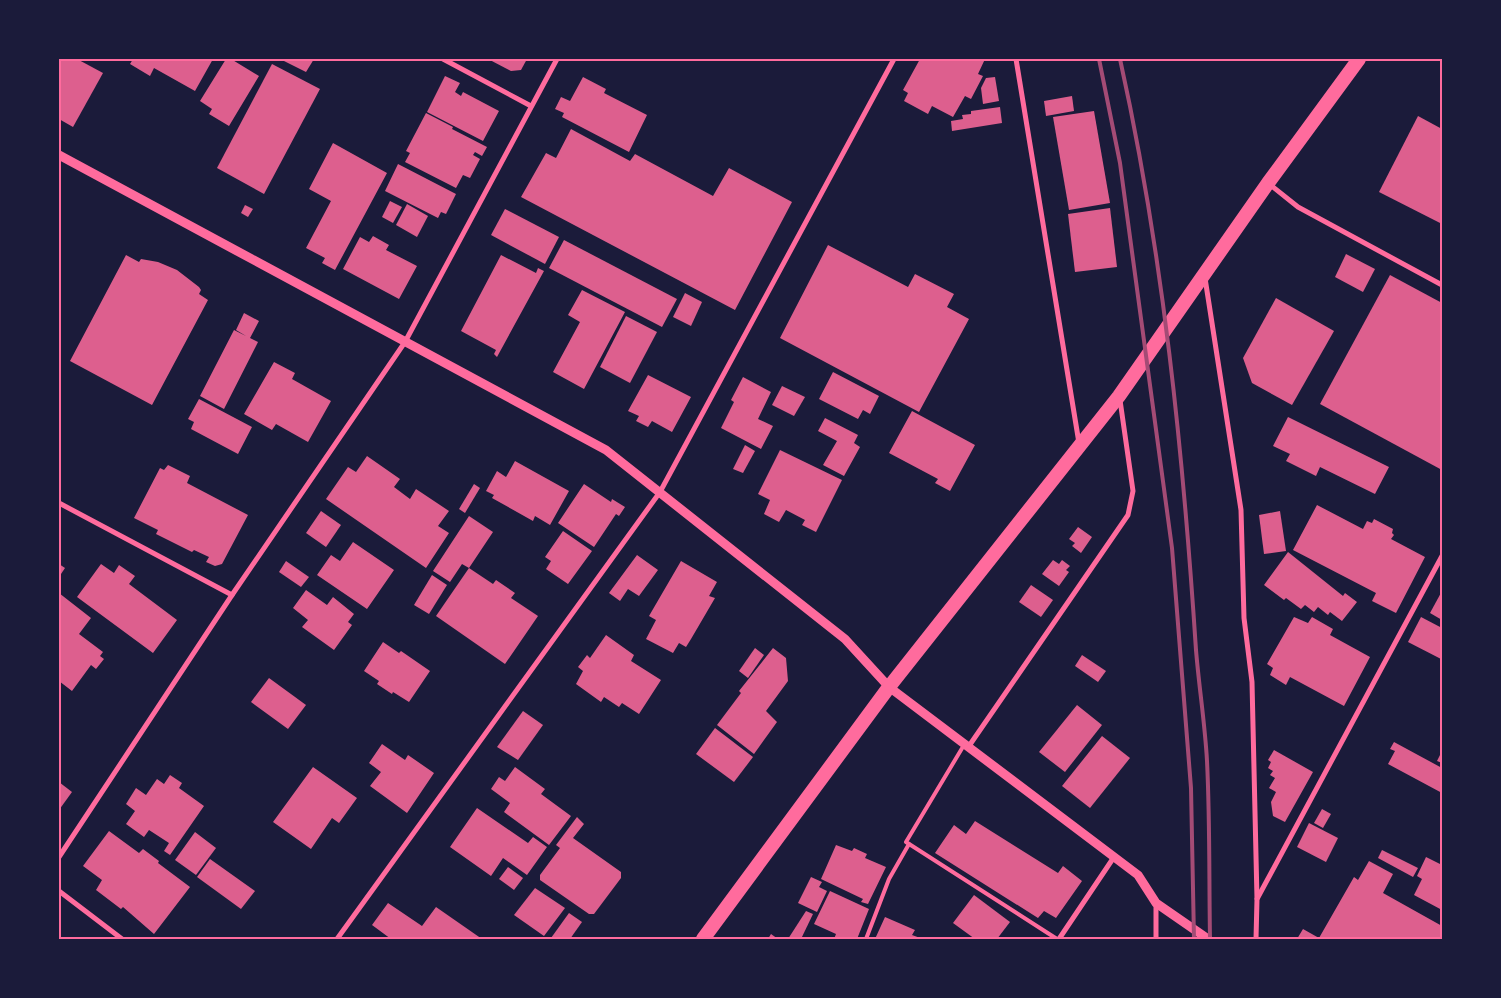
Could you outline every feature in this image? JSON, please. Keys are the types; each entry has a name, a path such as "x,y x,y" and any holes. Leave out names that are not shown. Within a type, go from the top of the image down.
{"highway":[{"path":"703,939 890,687 1080,448 1119,396 1268,183 1359,59"}],"street":[{"path":"444,59 531,106"},
{"path":"59,857 232,595 405,342 557,59"},
{"path":"337,939 660,492 894,59"},
{"path":"1016,59 1080,448"},
{"path":"59,155 606,450 845,639 890,687 1138,875 1156,903 1208,939"},
{"path":"1268,183 1298,207 1442,284"},
{"path":"1204,274 1241,510 1244,618 1252,682 1257,899 1256,939"},
{"path":"967,745 1128,515 1133,491 1119,396"},
{"path":"59,503 232,595"},
{"path":"1257,899 1442,556"},
{"path":"1058,939 1114,857"},
{"path":"59,891 122,939"},
{"path":"1156,903 1156,939"}],"lane":[{"path":"967,745 906,842 1058,939"},
{"path":"866,939 889,878 909,844"}],"building":[{"path":"59,59 77,59 103,73 73,127 59,119"},
{"path":"133,59 213,59 195,91 154,68 150,76 130,64"},
{"path":"226,59 231,59 259,76 229,126 209,114 212,109 200,101"},
{"path":"280,59 314,59 306,72"},
{"path":"488,59 527,59 521,70 511,71"},
{"path":"920,59 985,59 978,74 983,76 971,99 965,96 953,117 932,106 928,114 904,101 908,93 903,90"},
{"path":"272,64 320,89 264,194 217,168"},
{"path":"445,76 460,83 455,92 461,96 463,92 499,111 483,141 427,112"},
{"path":"583,77 606,89 604,93 647,115 629,152 562,117 564,113 555,109 561,97 570,101"},
{"path":"995,77 999,101 983,104 981,88 986,78"},
{"path":"1072,96 1074,111 1046,116 1044,101"},
{"path":"1000,107 1002,123 952,131 951,121 963,119 962,115 971,114 971,111"},
{"path":"1094,111 1110,203 1069,210 1053,117"},
{"path":"426,113 487,147 482,156 475,152 473,155 480,159 470,178 463,175 456,188 405,162 410,153 406,151"},
{"path":"1418,116 1442,129 1442,224 1379,192"},
{"path":"571,129 630,161 635,154 713,196 729,168 792,202 735,310 521,197 546,153 556,158"},
{"path":"333,143 387,173 335,270 322,263 325,258 306,248 331,201 309,189"},
{"path":"398,164 456,194 446,214 441,212 438,218 385,191"},
{"path":"390,201 402,207 393,223 382,217"},
{"path":"407,204 428,216 417,237 396,225"},
{"path":"245,205 253,209 248,217 241,213"},
{"path":"1110,208 1117,267 1075,272 1068,214"},
{"path":"505,209 559,237 545,264 491,235"},
{"path":"373,236 389,245 386,250 417,266 399,299 343,269 360,237 369,242"},
{"path":"564,240 677,299 662,327 549,268"},
{"path":"828,245 908,287 915,274 954,294 947,307 969,319 919,412 780,338"},
{"path":"1346,254 1375,269 1363,292 1335,277"},
{"path":"126,255 139,262 141,259 158,262 177,270 199,287 201,290 199,294 208,300 152,405 70,361"},
{"path":"501,255 536,273 538,268 544,271 497,357 494,354 496,350 461,331"},
{"path":"1390,275 1442,303 1442,470 1320,404"},
{"path":"582,290 625,312 584,389 553,372 580,322 568,315"},
{"path":"685,293 702,302 691,326 673,317"},
{"path":"1276,298 1334,331 1292,405 1252,383 1243,358"},
{"path":"244,313 259,321 250,338 258,342 224,409 200,396 234,330 246,336 236,330"},
{"path":"626,316 657,332 630,383 600,367"},
{"path":"274,362 295,373 292,379 331,401 308,442 276,424 272,430 244,414"},
{"path":"833,372 879,396 870,414 863,410 858,419 819,399"},
{"path":"648,375 691,397 672,432 652,421 648,427 636,421 639,416 628,411"},
{"path":"743,377 771,392 758,419 773,426 761,449 721,428 734,402 731,400"},
{"path":"782,386 805,397 794,416 772,405"},
{"path":"199,399 252,427 238,454 191,429 194,422 188,419"},
{"path":"912,411 975,445 950,491 935,483 938,479 889,453"},
{"path":"1288,417 1389,467 1375,494 1320,467 1316,476 1286,461 1290,454 1273,446"},
{"path":"825,418 858,435 854,443 860,447 844,476 823,465 837,441 818,431"},
{"path":"745,445 755,451 743,473 733,469"},
{"path":"780,450 842,480 816,532 802,525 805,520 786,510 779,522 764,514 770,500 758,494"},
{"path":"367,456 400,479 394,487 410,499 416,489 449,511 438,526 449,533 426,568 326,499 348,467 356,472"},
{"path":"515,461 569,491 550,525 535,516 533,521 492,498 494,495 486,491 497,471 506,477"},
{"path":"168,465 190,476 187,483 248,515 222,564 215,566 206,562 209,557 194,550 192,552 156,534 158,530 134,518 160,468 164,470"},
{"path":"474,484 480,488 465,513 459,509"},
{"path":"584,484 611,502 612,499 625,507 619,516 616,514 594,547 558,523"},
{"path":"1317,505 1363,529 1367,521 1372,523 1374,519 1393,529 1392,533 1394,535 1391,539 1425,557 1396,613 1372,601 1376,593 1293,550"},
{"path":"321,511 341,525 326,547 306,533"},
{"path":"1280,511 1286,551 1264,554 1259,515"},
{"path":"469,516 493,532 469,568 462,564 450,582 433,571"},
{"path":"1078,527 1092,537 1081,553 1072,546 1075,543 1069,539"},
{"path":"563,531 592,551 568,584 546,569 551,561 545,557"},
{"path":"353,542 394,570 367,609 317,575 331,555 340,561"},
{"path":"1288,552 1343,596 1345,593 1357,602 1342,621 1330,612 1328,615 1318,607 1314,612 1305,605 1301,609 1286,598 1284,600 1264,585"},
{"path":"637,555 658,570 639,596 628,589 620,601 609,593"},
{"path":"1053,560 1059,564 1062,560 1070,566 1066,570 1069,572 1059,586 1042,574"},
{"path":"286,561 309,577 301,587 279,572"},
{"path":"681,561 717,582 709,596 715,598 691,639 686,647 679,643 673,653 646,639 656,620 649,616"},
{"path":"59,564 65,568 59,577"},
{"path":"101,564 114,573 119,565 135,576 129,584 177,620 153,653 77,597"},
{"path":"469,568 493,584 496,580 515,593 511,598 538,616 505,664 436,616"},
{"path":"432,575 447,585 429,614 414,605"},
{"path":"1031,585 1053,600 1041,617 1019,602"},
{"path":"306,590 327,605 333,597 354,614 348,622 352,625 334,650 302,627 308,620 293,608"},
{"path":"1442,591 1442,620 1430,613"},
{"path":"59,593 91,618 79,634 103,652 100,656 104,659 96,669 91,665 72,691 59,681"},
{"path":"1294,617 1308,623 1312,617 1333,629 1330,635 1370,657 1344,706 1290,677 1286,685 1270,675 1273,668 1267,664"},
{"path":"1421,617 1442,628 1441,659 1408,642"},
{"path":"606,635 634,655 631,661 661,680 639,714 622,703 619,707 604,697 601,702 576,684 583,671 578,667 587,655 590,658"},
{"path":"383,642 399,653 401,651 430,671 409,702 377,684 379,681 364,671"},
{"path":"755,648 764,655 748,678 739,671"},
{"path":"773,648 786,658 788,681 766,711 777,722 754,754 717,725 741,693 739,691"},
{"path":"1082,655 1106,671 1098,682 1075,666"},
{"path":"269,678 306,705 288,729 251,702"},
{"path":"1077,705 1102,725 1065,772 1039,752"},
{"path":"523,711 543,725 518,760 497,747"},
{"path":"715,728 753,757 734,782 696,754"},
{"path":"1102,736 1130,758 1090,808 1062,786"},
{"path":"1394,742 1442,768 1442,793 1388,764 1395,751 1390,749"},
{"path":"382,744 405,760 408,755 434,773 407,813 370,786 381,772 369,763"},
{"path":"1274,750 1313,772 1285,822 1273,816 1271,802 1276,792 1269,788 1275,778 1270,775 1273,771 1268,768 1271,762 1268,760"},
{"path":"1442,751 1442,763 1437,761"},
{"path":"313,767 357,798 339,823 332,818 311,849 273,822"},
{"path":"515,767 545,789 541,794 571,816 549,845 504,812 510,803 491,789 499,777 505,781"},
{"path":"170,775 182,783 179,788 204,806 170,855 164,851 169,843 149,830 144,837 126,824 135,811 126,804 136,788 146,795 157,779 164,784"},
{"path":"59,782 72,792 59,810"},
{"path":"477,808 528,843 533,837 547,847 527,875 503,858 491,876 450,847"},
{"path":"1322,809 1331,814 1323,828 1314,823"},
{"path":"577,817 584,824 573,838 621,872 621,878 594,914 589,914 540,880 540,875 560,848 556,845"},
{"path":"975,821 1058,873 1063,866 1082,881 1056,918 1044,911 1038,918 935,853 954,825 966,834"},
{"path":"1309,823 1338,838 1326,862 1297,847"},
{"path":"109,831 139,853 143,849 190,887 154,934 123,907 121,909 96,890 102,880 83,866"},
{"path":"195,832 216,848 196,875 175,860"},
{"path":"836,845 852,851 854,848 867,854 865,858 886,867 868,904 861,902 863,899 821,879"},
{"path":"1382,850 1418,868 1413,877 1378,858"},
{"path":"1426,857 1442,865 1442,910 1414,895 1422,879 1417,876"},
{"path":"210,859 255,891 241,909 197,877"},
{"path":"1369,861 1393,874 1383,893 1442,926 1442,939 1297,939 1303,929 1319,938 1354,877 1358,880"},
{"path":"508,867 523,878 514,890 499,879"},
{"path":"811,877 822,882 819,887 827,891 817,912 798,903"},
{"path":"535,888 565,908 544,936 514,915"},
{"path":"830,891 869,909 857,939 834,939 836,934 814,924"},
{"path":"974,895 1010,922 997,939 975,939 953,923"},
{"path":"388,903 422,926 436,907 482,939 391,939 372,925"},
{"path":"806,911 813,914 801,939 788,939"},
{"path":"569,913 582,922 570,939 552,939 551,938"},
{"path":"885,917 915,930 912,935 923,939 875,939"},
{"path":"771,934 778,939 768,939"}],"railway":[{"path":"1099,59 1120,163 1172,548 1191,788 1194,939"},
{"path":"1120,59 1135,132 1160,279 1178,427 1207,761 1210,939"}]}
